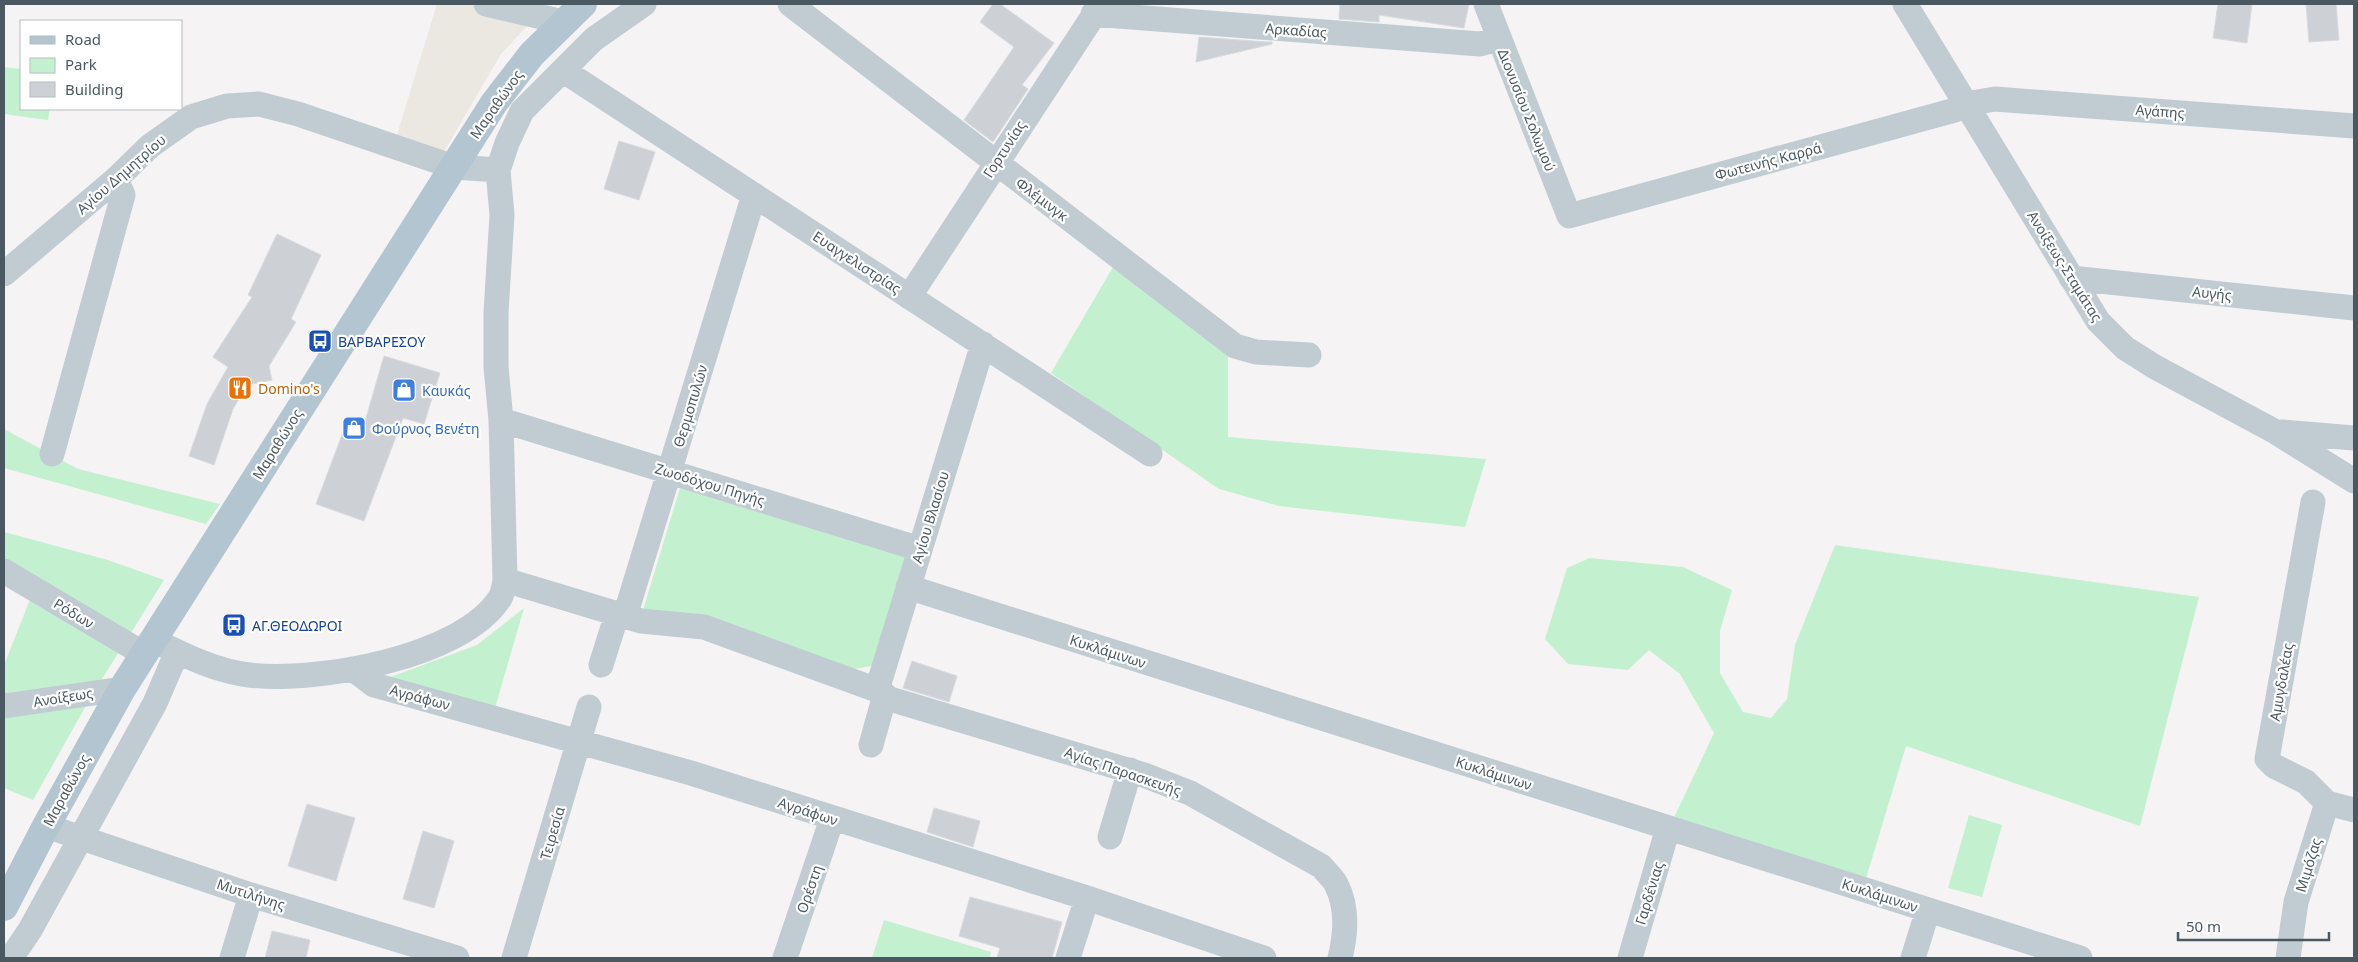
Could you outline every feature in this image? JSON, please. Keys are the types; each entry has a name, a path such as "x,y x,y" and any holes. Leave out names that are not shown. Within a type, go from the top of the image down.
{"main road":[{"name":"Μαραθώνος","path":"4,908 46,826 122,689 494,103 532,54 562,22 583,4"}],"street":[{"path":"486,4 527,8 562,22"},
{"path":"505,580 501,420 496,368 496,313 502,215 498,170 506,143 522,111 594,39 644,4"},
{"name":"Φλέμινγκ","path":"790,4 1235,346 1256,352 1310,356"},
{"name":"Διονυσίου Σολωμού","path":"1486,4 1498,39 1569,216"},
{"name":"Ανοίξεως-Σταμάτας","path":"1905,4 2098,322 2125,348 2155,367 2274,432 2354,481"},
{"name":"Γορτυνίας","path":"910,297 995,163 1097,9"},
{"name":"Αρκαδίας","path":"1097,9 1480,44 1498,39"},
{"name":"Ευαγγελιστρίας","path":"564,71 1150,454"},
{"name":"Αγάπης","path":"1966,104 1995,99 2354,126"},
{"name":"Αγίου Δημητρίου","path":"4,274 116,179 150,146 191,117 227,106 259,104 298,114 454,167 498,170"},
{"name":"Φωτεινής Καρρά","path":"1569,216 1955,110 1966,104"},
{"path":"52,454 123,195 116,179"},
{"name":"Θερμοπυλών","path":"621,615 670,472 754,195"},
{"name":"Αυγής","path":"2071,278 2354,308"},
{"name":"Αγίου Βλασίου","path":"870,745 881,692 908,587 983,344"},
{"name":"Ζωοδόχου Πηγής","path":"501,420 920,549"},
{"path":"2274,432 2354,438"},
{"name":"Αμυγδαλέας","path":"2313,502 2267,759 2274,766 2306,782 2327,803"},
{"name":"Ρόδων","path":"4,571 148,647 177,652 201,663 249,675 295,676 384,663 428,649 458,635 486,615 501,597 505,580"},
{"name":"Αγίας Παρασκευής","path":"505,580 641,621 704,627 881,692 890,699 1130,770 1190,794 1321,866 1336,883 1344,904 1345,938 1340,958"},
{"name":"Κυκλάμινων","path":"908,587 2080,958"},
{"path":"601,665 621,615"},
{"path":"11,958 30,930 155,704 177,652"},
{"name":"Αγράφων","path":"353,668 374,685 692,773 832,819 1087,898 1264,958"},
{"name":"Ανοίξεως","path":"4,706 122,689"},
{"name":"Τειρεσία","path":"514,958 589,707"},
{"path":"1110,837 1130,770"},
{"path":"2327,803 2354,810"},
{"name":"Μιμόζας","path":"2288,958 2296,902 2327,803"},
{"name":"Ορέστη","path":"785,958 832,819"},
{"name":"Μυτιλήνης","path":"46,826 251,895 457,958"},
{"name":"Γαρδένιας","path":"1630,958 1668,828"},
{"path":"232,958 251,895"},
{"path":"1068,958 1087,898"},
{"path":"1913,958 1928,910"}],"shaded area":[{"path":"437,4 548,4 501,54 442,155 396,138"}],"green space":[{"path":"4,67 20,69 20,110 50,110 48,120 4,114"},
{"path":"1113,267 1228,352 1228,437 1486,459 1465,527 1279,506 1219,489 1051,373"},
{"path":"4,429 78,469 220,504 206,524 4,468"},
{"path":"680,488 907,555 876,665 855,669 643,610"},
{"path":"4,532 108,560 164,580 92,695 33,800 4,788 4,665 31,597 4,559"},
{"path":"1835,545 2199,597 2140,826 1906,746 1864,885 1672,822 1714,733 1680,674 1649,650 1628,670 1568,664 1545,639 1567,568 1590,558 1683,567 1732,590 1720,631 1720,673 1743,712 1771,718 1787,699 1795,645"},
{"path":"524,608 495,708 385,679 477,645"},
{"path":"1969,815 2002,825 1982,897 1948,888"},
{"path":"884,920 991,952 990,958 872,958"}],"building":[{"path":"993,4 1000,4 1054,43 1022,85 1028,89 993,142 964,120 1014,47 980,22"},
{"path":"1340,4 1469,4 1464,28 1379,15 1379,22 1339,19"},
{"path":"2218,4 2252,4 2247,43 2213,38"},
{"path":"2306,4 2336,4 2339,40 2309,42"},
{"path":"1199,37 1272,42 1272,44 1196,62"},
{"path":"619,141 655,152 639,200 604,189"},
{"path":"277,234 321,255 291,319 296,322 269,366 272,380 247,385 233,409 214,465 189,456 207,404 228,367 213,357 252,297 248,295"},
{"path":"384,356 440,373 424,424 403,418 364,521 316,504 348,419 364,425"},
{"path":"912,661 957,676 949,702 903,688"},
{"path":"307,804 355,818 336,881 288,866"},
{"path":"934,808 980,821 973,847 927,832"},
{"path":"423,831 454,841 434,908 403,899"},
{"path":"970,897 1062,922 1052,958 997,958 1000,948 959,936"},
{"path":"272,931 310,940 306,958 265,958"}],"place":[{"name":"ΒΑΡΒΑΡΕΣΟΥ","path":"320,341"},
{"name":"Domino's","path":"240,388"},
{"name":"Καυκάς","path":"404,390"},
{"name":"Φούρνος Βενέτη","path":"354,428"},
{"name":"ΑΓ.ΘΕΟΔΩΡΟΙ","path":"234,625"}]}
